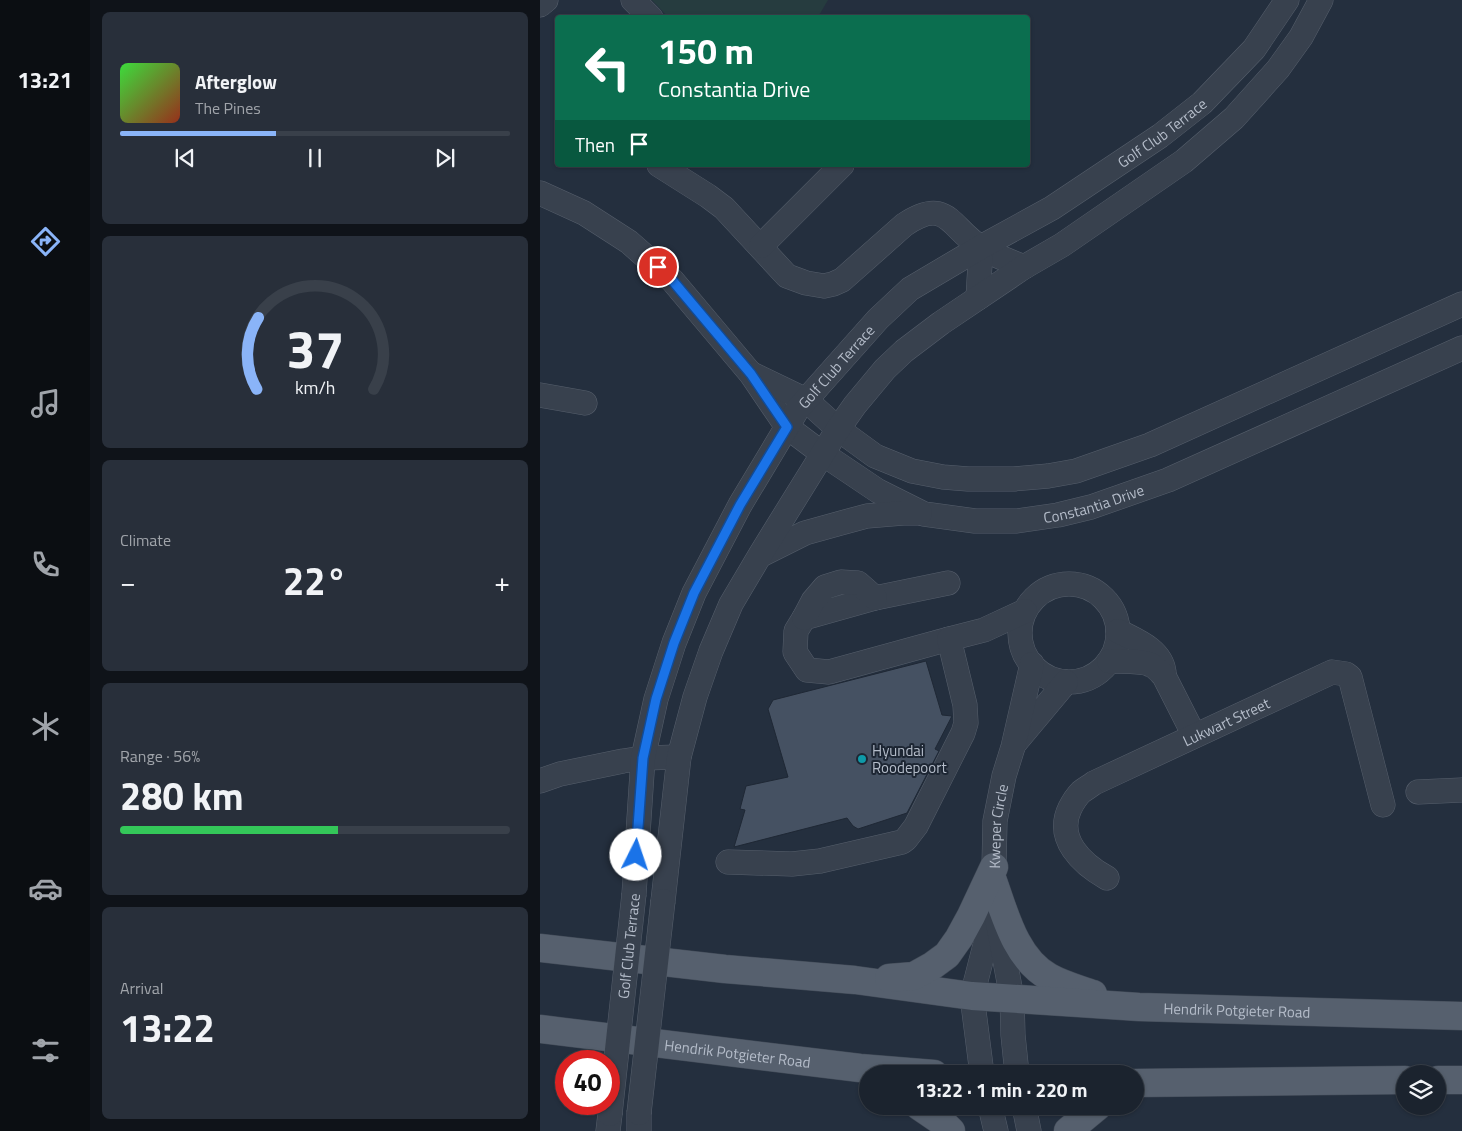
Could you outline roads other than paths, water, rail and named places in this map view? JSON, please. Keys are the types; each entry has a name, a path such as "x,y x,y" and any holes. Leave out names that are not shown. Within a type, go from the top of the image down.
{"main road":[{"path":"540,948 725,969 855,980 914,976 948,955 971,916 994,885"},
{"path":"994,885 1014,938 1020,948 1041,972 1068,986 1139,1007"},
{"name":"Hendrik Potgieter Road","path":"855,980 972,996 1139,1007 1462,1016"},
{"name":"Hendrik Potgieter Road","path":"540,1029 859,1070"},
{"path":"1144,1085 1396,1080"},
{"path":"1446,1080 1462,1080"},
{"path":"932,1115 951,1131"},
{"path":"1068,1131 1087,1115"}],"street":[{"path":"540,5 546,0"},
{"path":"633,0 649,15"},
{"name":"Golf Club Terrace","path":"609,1122 634,894 643,758 659,689 674,643 694,593 740,505 797,410 878,319 910,289 1052,208 1160,136 1202,104 1254,49 1287,0"},
{"name":"Golf Club Terrace","path":"639,1122 679,757 695,698 711,651 732,604 760,555 838,429 885,369 904,351 941,323 1024,267 1062,245 1184,161 1234,118 1278,69 1301,37 1321,0"},
{"path":"662,167 724,208 787,276 806,283 824,286 842,280 904,225 913,219 934,213 944,215 981,248 1024,267"},
{"path":"761,246 840,167"},
{"name":"Constantia Drive","path":"540,193 584,213 629,242 672,280 751,374 787,427 878,491 924,514 976,522 1017,521 1058,516 1091,507 1168,480 1462,348"},
{"path":"978,298 981,248"},
{"name":"Constantia Drive","path":"751,374 806,400 838,429 875,456 912,471 943,477 1014,478 1048,476 1076,471 1150,445 1462,304"},
{"path":"540,395 585,403"},
{"path":"760,555 805,533 867,516 903,513 924,514"},
{"path":"948,582 875,598 858,583 841,582 825,587 813,601 796,631 795,652 807,670 829,672 984,630 1025,611"},
{"path":"1063,584 1079,585 1094,591 1106,601 1114,615 1118,630 1116,647 1108,661 1097,673 1082,680 1066,682 1051,678 1037,670 1026,658 1021,643 1020,627 1025,611 1034,598 1048,589 1063,584"},
{"path":"984,630 1021,643"},
{"path":"1118,630 1148,647 1158,656 1163,665 1164,676 1194,735"},
{"path":"728,862 792,864 820,861 902,842 906,839 916,826 963,733 966,723 965,705 949,639"},
{"path":"1108,661 1150,664 1164,676"},
{"name":"Kweper Circle","path":"1016,1065 1012,998 994,885 995,821 1004,776 1013,747 1032,664"},
{"name":"Lukwart Street","path":"1107,878 1093,870 1078,856 1065,833 1067,814 1080,792 1094,783 1194,735 1332,672 1346,674 1350,677 1383,805"},
{"name":"Kweper Circle","path":"1013,747 1066,682"},
{"path":"540,782 560,774 643,758 679,757"},
{"path":"1418,792 1462,790"},
{"name":"Kweper Circle","path":"972,996 994,885"},
{"path":"972,996 981,1065"},
{"path":"992,1115 996,1131"},
{"path":"1026,1115 1029,1131"}],"place":[{"name":"Hyundai Roodepoort","path":"862,759"}]}
